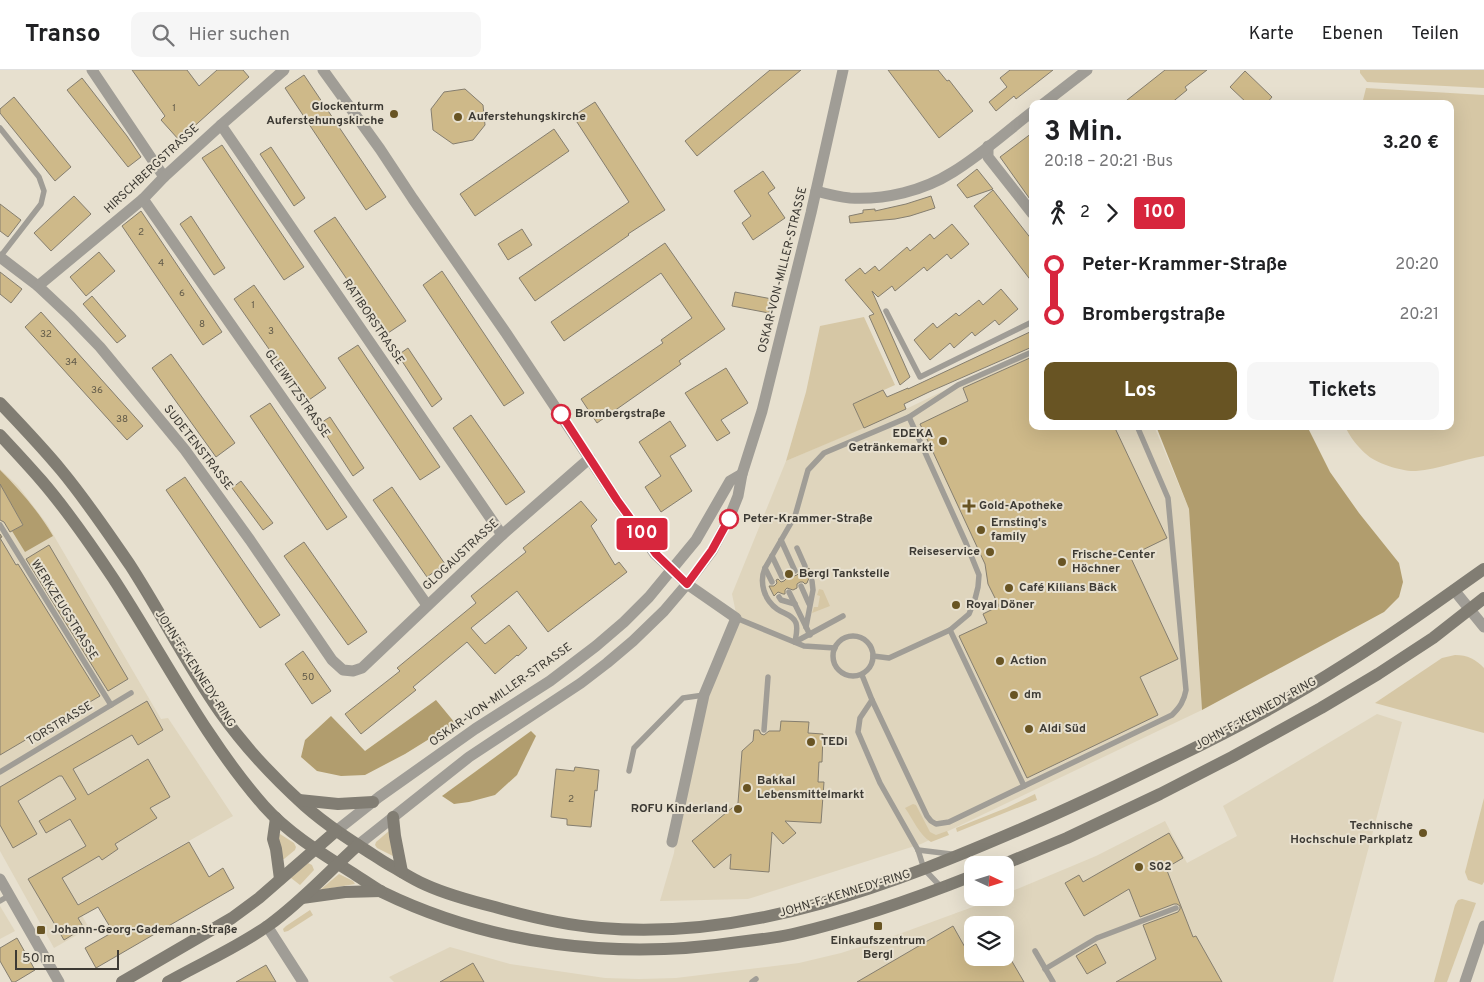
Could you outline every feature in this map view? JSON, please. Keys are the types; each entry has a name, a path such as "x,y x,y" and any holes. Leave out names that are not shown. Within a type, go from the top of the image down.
{"main road":[{"name":"JOHN-F.-KENNEDY-RING","path":"0,403 60,468 96,516 132,568 222,714 271,773 299,800 336,832 422,884 452,895 532,918 602,928 637,930 711,926 787,913 838,898 961,855 1073,807 1228,732 1339,668 1396,631 1484,568"},
{"name":"JOHN-F.-KENNEDY-RING","path":"0,435 43,482 78,529 112,578 208,730 243,780 276,818 316,850 381,891 462,923 498,933 557,945 634,950 714,946 789,935 848,920 964,879"},
{"name":"JOHN-F.-KENNEDY-RING","path":"1014,860 1113,817 1232,757 1321,708 1433,638 1484,598"},
{"path":"299,800 338,804 373,802"},
{"path":"393,817 402,872"},
{"path":"276,818 273,839 280,879"},
{"path":"122,982 232,918 260,898 336,832"},
{"path":"168,982 268,926 297,904 358,846"},
{"path":"302,898 345,892 381,891"}],"street":[{"path":"92,70 164,177"},
{"name":"HIRSCHBERGSTRASSE","path":"38,286 143,199 164,177 284,70"},
{"path":"323,70 380,149 656,554 687,584 736,618 704,695 672,842"},
{"name":"OSKAR-VON-MILLER-STRASSE","path":"358,846 469,757 581,683 607,663 658,616 687,584 712,550 738,496 742,474 765,401 843,70"},
{"path":"1048,100 1087,70"},
{"path":"816,191 852,198 891,196 909,192 952,173 1029,114"},
{"name":"RATIBORSTRASSE","path":"221,125 502,535"},
{"path":"988,146 988,157 1029,209"},
{"name":"GLEIWITZSTRASSE","path":"143,199 427,604"},
{"name":"SUDETENSTRASSE","path":"0,257 38,286 100,348 185,450 250,540 332,660 343,670 352,671"},
{"name":"GLOGAUSTRASSE","path":"352,671 362,668 427,604 590,458"},
{"name":"OSKAR-VON-MILLER-STRASSE","path":"336,832 373,802 475,729 550,681 596,646 649,597 672,570 696,540 730,481 742,474"},
{"path":"1454,590 1484,627"},
{"path":"0,879 5,898 59,982"},
{"path":"268,926 303,982"},
{"path":"1465,982 1484,926"}],"lane":[{"path":"0,128 39,177 44,191 41,204 0,257"},
{"path":"886,311 920,378 1029,324"},
{"path":"795,642 797,630 794,619 771,604 762,584 762,576 795,516 808,470 824,454 909,417 958,385 1029,353"},
{"path":"873,656 889,658 959,624 969,614 975,599 979,575 909,417"},
{"path":"862,675 927,816 936,824 949,822 1172,715 1184,700 1186,690 1168,498 1140,430"},
{"name":"WERKZEUGSTRASSE","path":"0,525 111,705"},
{"path":"781,540 794,571"},
{"path":"798,548 805,566"},
{"path":"772,556 782,577"},
{"path":"765,568 772,582"},
{"path":"806,627 813,590 812,581"},
{"path":"801,586 810,606"},
{"path":"789,592 810,635"},
{"path":"779,596 781,600 794,604"},
{"path":"795,642 843,616"},
{"path":"736,618 804,646 835,648"},
{"path":"950,630 1024,786"},
{"path":"848,637 860,638 870,646 873,656 869,668 862,675 850,676 843,674 838,669 833,655 835,648 843,639 848,637"},
{"path":"764,730 768,677"},
{"name":"TORSTRASSE","path":"0,772 131,693"},
{"path":"629,771 634,748 683,698 704,695"},
{"path":"872,700 860,718 858,732 880,783 918,850 924,869 942,888"},
{"path":"918,850 961,855"},
{"path":"1045,969 1098,938 1176,908"},
{"path":"1035,951 1053,982"}],"shaded area":[{"path":"1360,70 1484,70 1484,88 1367,82 1360,73"},
{"path":"1366,88 1484,95 1484,456 1425,470 1404,470 1382,464 1370,457 1354,441 1347,430 1454,430 1454,100 1363,100"},
{"path":"864,317 895,385 853,404 864,428 786,461 806,392 820,326"},
{"path":"1029,349 1029,430 1156,430 1189,509 1202,710 921,844 748,899 660,901 674,853 704,695 737,618 732,594 786,461 906,409"},
{"path":"1158,430 1309,430 1330,472 1359,513 1399,563 1403,582 1399,597 1384,612 1202,710 1189,509"},
{"path":"0,469 18,486 47,524 161,719 168,718 233,816 76,905 89,928 54,948 0,851"},
{"path":"0,470 42,518 53,536 25,552 12,531 23,525 0,484"},
{"path":"819,589 823,590 830,606 812,613 814,607 818,607 820,596 817,595"},
{"path":"1455,655 1471,658 1484,668 1484,733 1375,703 1442,658"},
{"path":"436,700 455,723 405,754 365,775 341,776 317,771 301,757 305,740 331,716 365,751"},
{"path":"1377,714 1402,722 1333,982 394,982 389,977 450,947 510,964 605,978 676,978 799,963 841,953 891,937 975,906 1014,906 1014,890 1096,856 1165,821 1187,863 1237,836 1223,806"},
{"path":"531,731 536,736 517,775 495,795 454,804 442,796"},
{"path":"1035,794 1037,800 957,832 956,828"},
{"path":"1484,798 1484,882 1482,885 1468,880 1465,872"},
{"path":"913,804 916,805 930,832 936,835 947,831 949,835 931,842 927,839 905,808"},
{"path":"389,831 395,857 377,848 375,845"},
{"path":"280,834 294,843 296,847 284,859 282,859 278,835"},
{"path":"308,863 312,865 314,870 300,885 291,878"},
{"path":"339,874 355,884 320,890"},
{"path":"1462,899 1476,903 1447,982 1434,982 1455,905 1458,900"},
{"path":"0,906 15,931 0,939"},
{"path":"310,910 313,915 284,932 283,929 286,926"}],"building":[{"path":"132,70 187,70 199,86 217,70 243,70 249,77 179,140 161,120 165,116"},
{"path":"770,70 801,70 697,156 685,141"},
{"path":"888,70 938,70 947,81 949,80 973,111 939,138"},
{"path":"1010,70 1053,70 1016,99 1014,96 996,111 989,102 1007,87 1000,78"},
{"path":"1165,70 1207,70 1185,87 1187,90 1175,100 1127,100"},
{"path":"1245,71 1272,97 1269,100 1244,100 1230,87"},
{"path":"304,75 386,197 366,210 285,88"},
{"path":"82,78 141,157 128,167 67,90"},
{"name":"Auferstehungskirche","path":"465,89 483,105 485,125 473,140 453,144 433,130 431,109 444,92"},
{"path":"14,97 71,167 55,181 0,113 0,109"},
{"path":"595,102 665,210 628,234 535,301 519,278 629,202 573,116"},
{"path":"554,129 569,151 475,216 460,194"},
{"path":"1029,135 1029,198 1000,157"},
{"path":"222,145 304,267 284,280 202,158"},
{"path":"271,147 305,198 294,206 260,154"},
{"path":"977,169 993,189 967,198 957,185"},
{"path":"763,171 775,188 768,193 785,218 753,240 742,223 751,216 734,191"},
{"path":"993,190 1029,236 1029,278 974,206"},
{"path":"74,196 91,214 51,251 34,233"},
{"path":"931,196 935,208 895,219 850,223 849,216 863,213 863,210 875,209 875,211"},
{"path":"0,204 21,220 8,237 0,231"},
{"path":"141,211 222,332 203,345 122,226"},
{"path":"191,216 225,268 214,275 180,224"},
{"path":"335,217 406,321 385,335 314,231"},
{"path":"952,224 969,244 951,259 947,254 927,271 924,267 895,291 892,286 878,297 872,291 910,377 900,385 869,316 874,314 845,280 860,268 865,274 875,266 879,271 907,247 910,251 930,234 934,239"},
{"path":"522,229 532,245 508,260 498,244"},
{"path":"665,243 725,329 679,361 681,364 597,423 581,399 663,343 661,340 692,318 661,273 564,341 551,322"},
{"path":"99,252 115,271 86,296 70,277"},
{"path":"442,271 524,393 504,406 423,285"},
{"path":"0,272 22,289 11,303 0,294"},
{"path":"254,285 326,388 306,402 234,299"},
{"path":"1001,289 1018,309 999,325 995,320 975,336 972,332 954,348 950,343 930,360 914,340 933,323 937,328 956,313 959,316 979,300 983,305"},
{"path":"735,292 772,299 769,313 732,306"},
{"path":"92,296 126,336 117,343 83,304"},
{"path":"41,312 143,426 127,440 25,327"},
{"path":"1029,332 1029,348 904,404 906,409 864,428 853,404 883,390 887,397"},
{"path":"358,345 440,467 420,480 338,358"},
{"path":"408,348 442,399 432,407 398,355"},
{"path":"171,354 235,443 216,457 152,368"},
{"name":"Frische-Center Höchner","path":"1029,358 1029,430 1116,430 1167,538 1130,556 1178,659 1140,677 1158,715 1027,778 959,636 987,623 983,614 999,606 988,584 985,564 920,424 968,401 963,388"},
{"path":"726,368 748,403 721,420 730,433 717,441 685,393"},
{"path":"270,403 347,517 327,530 250,416"},
{"path":"471,415 525,492 506,505 453,428"},
{"path":"330,417 364,468 353,476 319,424"},
{"path":"670,421 686,446 670,456 692,491 661,512 645,487 661,476 639,442"},
{"path":"185,477 280,615 260,628 166,490"},
{"path":"241,481 273,523 263,530 232,488"},
{"path":"0,484 23,525 10,532 4,522 0,520"},
{"path":"392,487 445,564 427,577 373,500"},
{"path":"581,501 597,520 591,526 615,565 619,562 627,572 548,632 517,591 471,628 485,644 509,625 527,648 495,674 467,642 413,687 416,690 361,734 345,714 400,671 397,668 476,603 471,596 526,552 523,548"},
{"path":"0,538 100,696 0,755"},
{"path":"304,542 367,632 348,645 284,556"},
{"path":"49,545 128,679 108,691 26,559"},
{"path":"801,568 805,571 809,568 813,577 809,578 805,584 800,582 797,584 797,588 793,590 787,588 785,594 778,592 774,596 769,586 774,586 778,579 781,582 784,581 787,578 786,575 791,573 794,576 797,575"},
{"path":"303,651 331,691 312,704 285,664"},
{"path":"147,701 163,730 138,745 132,735 73,769 88,795 148,759 170,797 150,808 157,818 115,844 118,849 102,860 99,856 62,878 78,905 189,842 209,877 223,868 234,888 96,968 85,948 113,932 98,907 78,918 84,928 64,940 28,879 86,846 70,819 46,833 39,821 76,799 62,776 59,776 18,801 37,834 13,848 0,825 0,787"},
{"path":"781,721 809,722 808,733 823,734 822,762 819,762 818,782 824,782 821,823 785,821 796,833 783,844 772,832 769,872 730,869 731,854 714,868 692,841 738,803 742,751 753,741 754,730 759,730 764,735 769,731 780,731"},
{"path":"575,767 599,770 591,827 567,825 567,819 551,817 556,769 574,771"},
{"path":"1169,833 1183,858 1166,868 1193,937 1196,936 1222,982 1116,982 1156,959 1143,925 1178,912 1180,906 1174,904 1140,917 1129,889 1084,916 1065,883 1079,875 1083,882"},
{"path":"953,926 964,946 964,966 1014,965 1024,982 857,982"},
{"path":"17,938 35,970 12,982 0,961 0,948"},
{"path":"1096,944 1106,963 1087,974 1076,956"},
{"path":"473,963 484,982 440,982"},
{"path":"266,965 276,982 236,982"}],"bus line":[{"name":"100","path":"561,414 617,500 656,554 687,584 712,550 729,519"}],"place":[{"name":"Glockenturm Auferstehungskirche","path":"394,114"},
{"name":"Auferstehungskirche","path":"458,117"},
{"name":"Brombergstraße","path":"561,414"},
{"name":"EDEKA Getränkemarkt","path":"943,441"},
{"name":"Gold-Apotheke","path":"969,506"},
{"name":"Peter-Krammer-Straße","path":"729,519"},
{"name":"Ernsting's family","path":"981,530"},
{"name":"Reiseservice","path":"990,552"},
{"name":"Frische-Center Höchner","path":"1062,562"},
{"name":"Bergl Tankstelle","path":"789,574"},
{"name":"Café Kilians Bäck","path":"1009,588"},
{"name":"Royal Döner","path":"956,605"},
{"name":"Action","path":"1000,661"},
{"name":"dm","path":"1014,695"},
{"name":"Aldi Süd","path":"1029,729"},
{"name":"TEDi","path":"811,742"},
{"name":"Bakkal Lebensmittelmarkt","path":"747,788"},
{"name":"ROFU Kinderland","path":"738,809"},
{"name":"Technische Hochschule Parkplatz","path":"1423,833"},
{"name":"S02","path":"1139,867"},
{"name":"Einkaufszentrum Bergl","path":"878,926"},
{"name":"Johann-Georg-Gademann-Straße","path":"41,930"}]}
